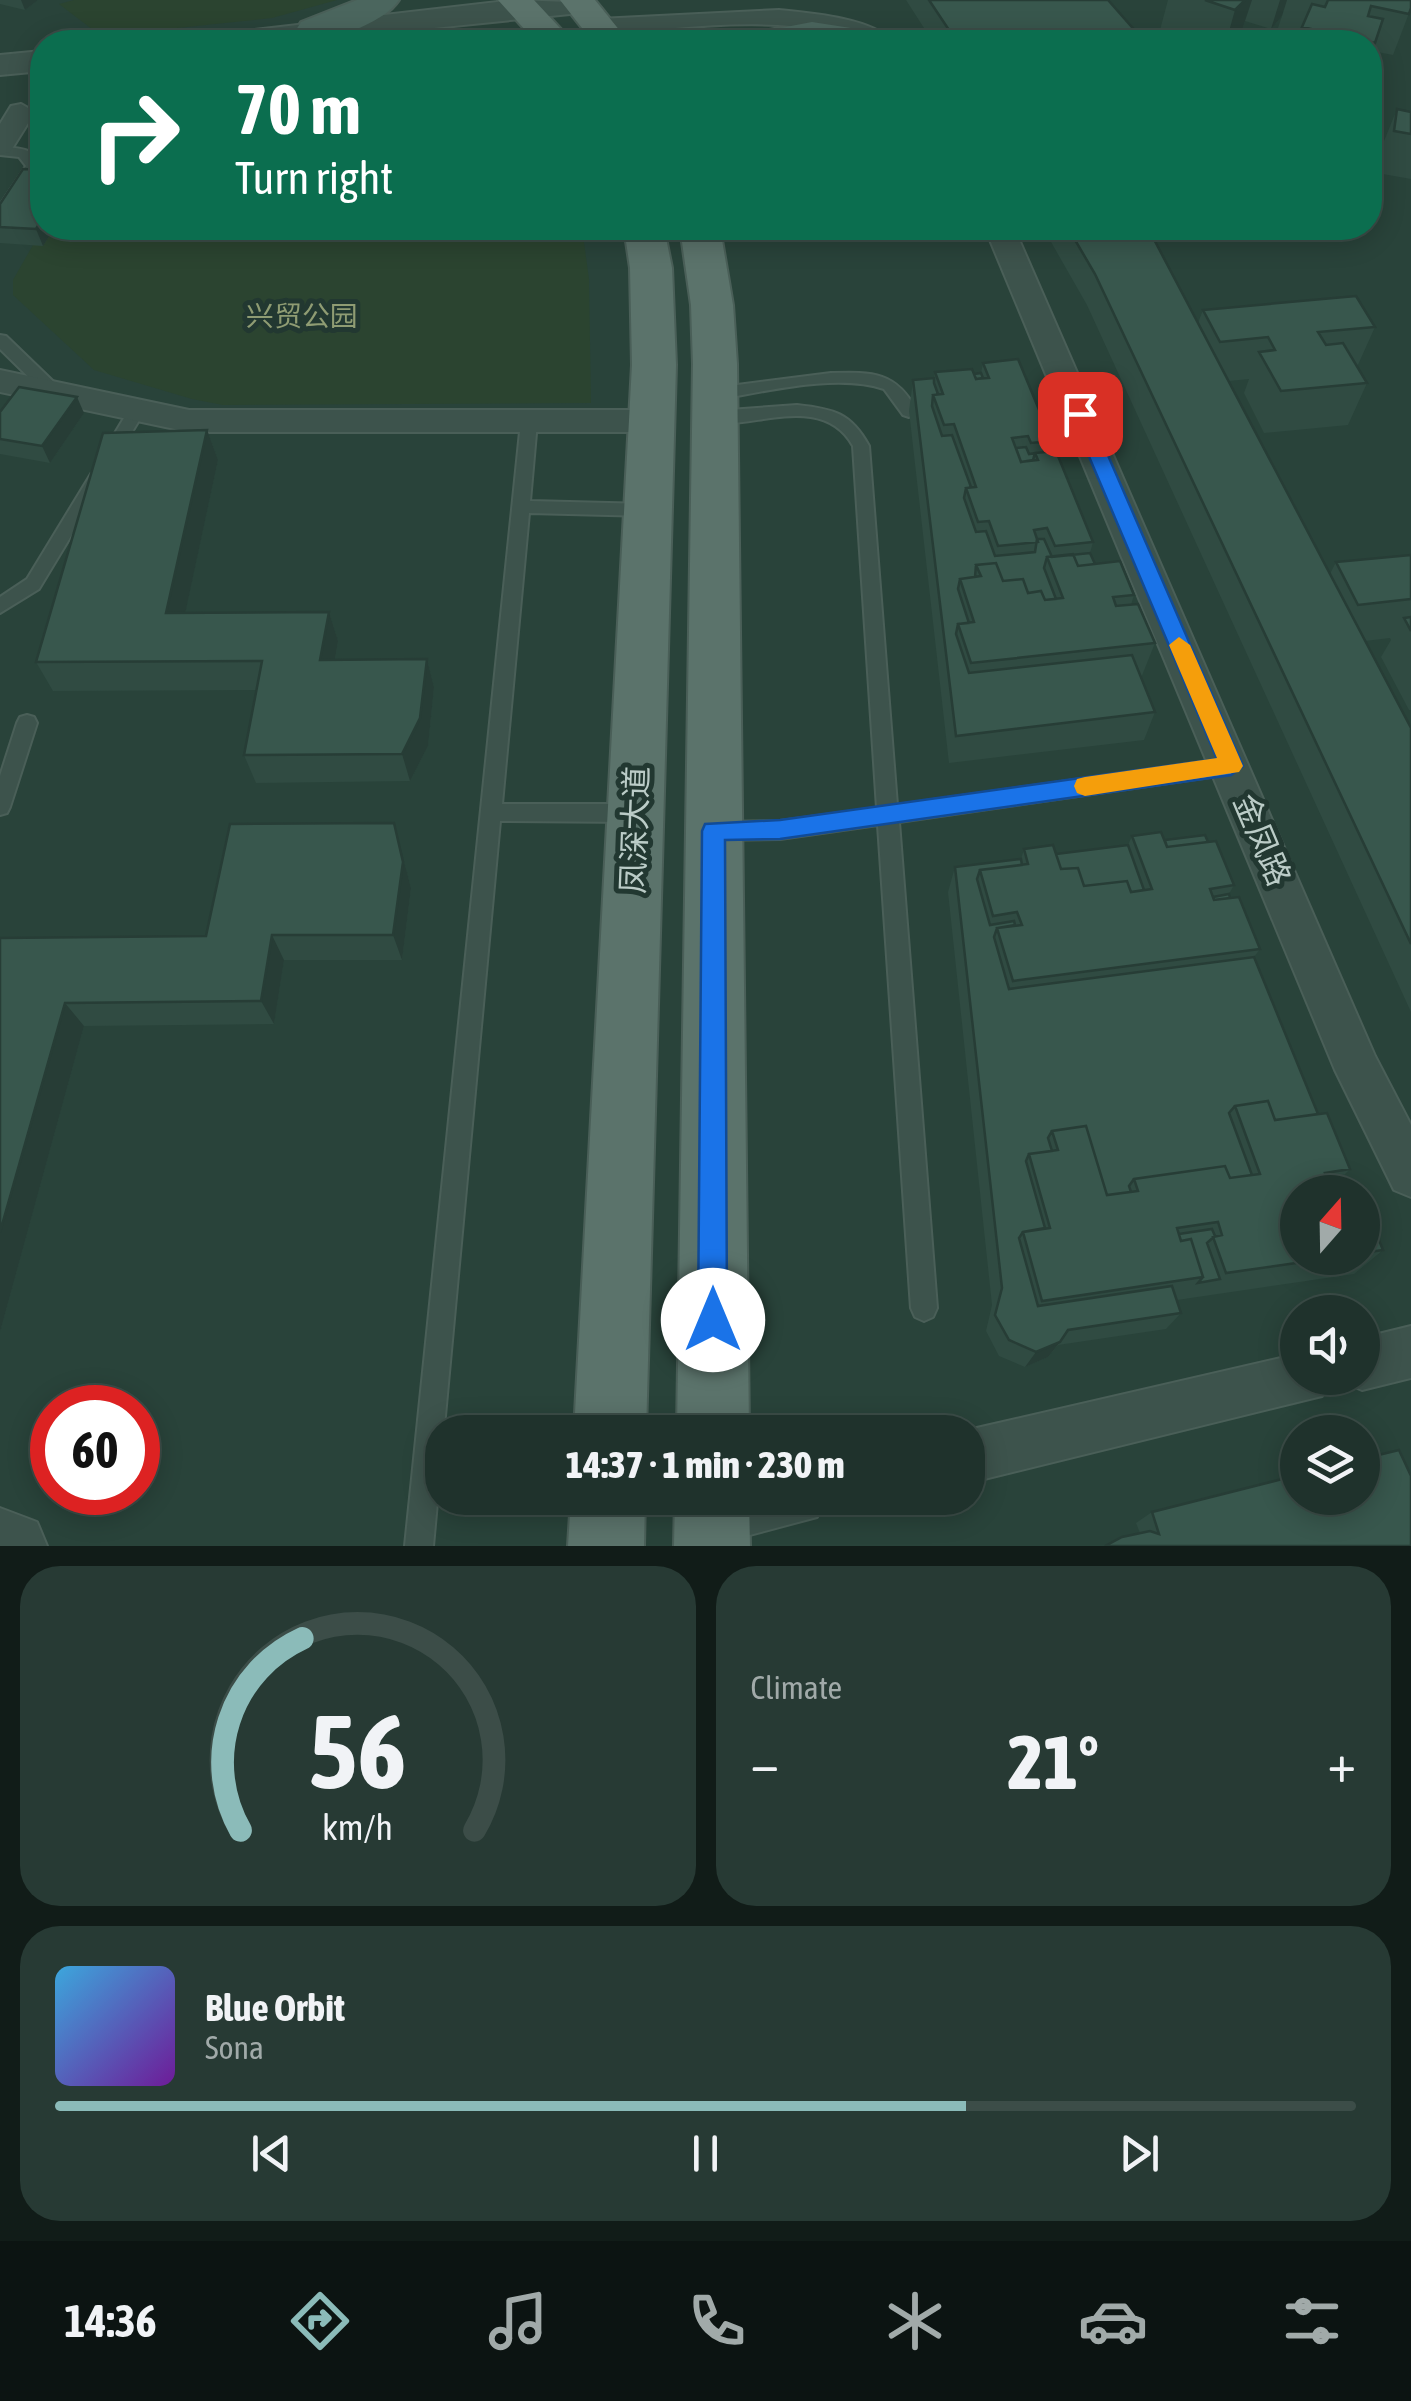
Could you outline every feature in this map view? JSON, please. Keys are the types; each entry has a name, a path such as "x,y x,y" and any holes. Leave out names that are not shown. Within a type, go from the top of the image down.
{"main road":[{"path":"314,30 382,0"},
{"path":"758,26 789,30"},
{"name":"凤深大道","path":"611,1415 652,421 654,316 645,240"},
{"path":"702,240 712,305 715,406 712,1415"},
{"path":"606,1546 607,1515"}],"street":[{"path":"492,30 591,14 654,15 696,0"},
{"path":"836,0 871,30"},
{"path":"591,14 758,26"},
{"path":"314,30 536,21"},
{"path":"0,65 30,62"},
{"path":"0,83 30,80"},
{"path":"0,149 21,112"},
{"name":"金凤路","path":"1004,240 1358,1070 1411,1174"},
{"path":"0,381 189,422 652,421"},
{"path":"1380,1360 1411,1352"},
{"path":"985,1454 1280,1384"},
{"path":"0,1542 12,1546"}],"lane":[{"path":"0,149 30,158"},
{"path":"0,216 30,171"},
{"path":"0,340 56,394"},
{"path":"715,406 810,381 868,379 891,386 909,411"},
{"path":"715,406 810,412 844,422 857,433 924,1308"},
{"path":"0,606 34,584 136,412"},
{"path":"419,1546 530,422"},
{"path":"521,506 648,510"},
{"path":"0,808 28,724"},
{"path":"714,831 780,830 1231,766"},
{"path":"491,812 635,813"}],"green space":[{"path":"74,0 337,0 272,18 158,30 93,30 59,4"},
{"name":"兴贸公园","path":"46,240 584,240 589,279 591,403 223,405 192,399 94,370 13,295 13,280 33,245 43,245"}],"building":[{"path":"929,0 1108,0 1134,30 949,30"},
{"path":"1205,0 1245,0 1235,10"},
{"path":"1328,0 1411,0 1409,14 1371,6 1368,16 1383,19 1379,30 1302,27 1312,4 1325,7"},
{"path":"1397,109 1411,112 1411,134 1394,131"},
{"path":"23,169 30,169 30,229 0,227 0,204"},
{"path":"1075,240 1154,240 1411,728 1411,944 1095,274"},
{"path":"1356,296 1375,327 1318,332 1326,345 1343,343 1367,383 1281,391 1259,352 1275,350 1268,337 1220,342 1203,310"},
{"path":"1018,359 1052,441 1031,443 1028,436 1012,438 1021,462 1038,460 1035,453 1056,451 1093,542 1055,546 1047,528 1034,530 1038,542 998,546 989,521 978,522 966,488 976,487 954,424 944,425 933,395 943,394 935,372 972,369 976,379 989,378 983,363"},
{"path":"934,378 938,394 933,395 932,406 942,436 952,435 971,487 966,488 964,498 976,532 986,531 995,556 1035,552 1037,539 1044,539 1052,556 1047,557 1044,568 1056,599 1045,600 1041,591 1028,593 1023,579 1003,581 996,563 976,565 975,577 960,579 958,589 969,623 958,624 956,634 969,673 1132,655 1155,712 956,736 913,380"},
{"path":"19,387 77,397 42,446 0,439 0,412"},
{"path":"207,430 166,613 329,612 320,660 427,659 420,718 402,754 244,755 262,661 36,662 103,433"},
{"path":"1026,447 1029,454 1035,453 1033,460 1021,462 1016,448"},
{"path":"1090,553 1095,564 1078,566 1073,555"},
{"path":"1073,554 1078,566 1120,561 1134,595 1113,597 1116,606 1138,604 1155,643 971,663 958,624 974,622 960,579 981,576 976,565 996,563 1003,581 1023,579 1028,593 1041,591 1045,600 1063,598 1047,557"},
{"path":"1411,555 1411,599 1358,605 1336,562"},
{"path":"394,823 403,862 393,935 272,935 261,1001 65,1003 0,1232 0,938 206,936 230,824"},
{"path":"1161,832 1167,847 1216,841 1234,885 1210,889 1214,900 1239,897 1260,949 1013,981 997,928 1022,925 1017,912 993,916 980,870 1028,864 1024,849 1053,845 1061,869 1078,868 1084,886 1127,881 1131,892 1152,889 1132,836"},
{"path":"1205,835 1208,842 1167,847 1165,840"},
{"path":"1128,845 1144,890 1131,892 1127,881 1084,886 1078,868 1061,869 1056,854"},
{"path":"1021,859 1022,865 980,870 977,879 990,925 1014,921 1015,925 997,928 994,937 1009,989 1254,957 1318,1114 1275,1120 1268,1101 1235,1106 1229,1113 1252,1175 1230,1178 1225,1166 1134,1179 1129,1186 1131,1192 1107,1195 1086,1126 1052,1131 1048,1138 1052,1151 1029,1154 1026,1161 1045,1228 1023,1232 1019,1238 1038,1306 1172,1286 1181,1313 1068,1330 1060,1342 1036,1352 1009,1340 995,1315 1002,1288 955,867"},
{"path":"1268,1101 1275,1120 1327,1113 1350,1169 1326,1175 1280,1175 1280,1265 1226,1273 1213,1237 1222,1235 1218,1222 1177,1228 1181,1241 1191,1239 1203,1277 1042,1301 1023,1232 1050,1228 1029,1154 1058,1150 1052,1131 1086,1126 1107,1195 1138,1191 1134,1179 1225,1166 1230,1178 1260,1174 1235,1106"},
{"path":"1212,1229 1215,1236 1207,1243 1220,1279 1198,1283 1203,1277 1191,1239 1181,1241 1179,1234"},
{"path":"1399,1450 1411,1476 1411,1546 1105,1546 1122,1537 1150,1531 1159,1534 1152,1512 1280,1480 1280,1515 1380,1515 1380,1455"}],"slow traffic":[{"path":"1085,786 1231,766 1179,645"}],"route":[{"path":"713,1320 714,831 780,830 1231,766 1080,414"}]}
